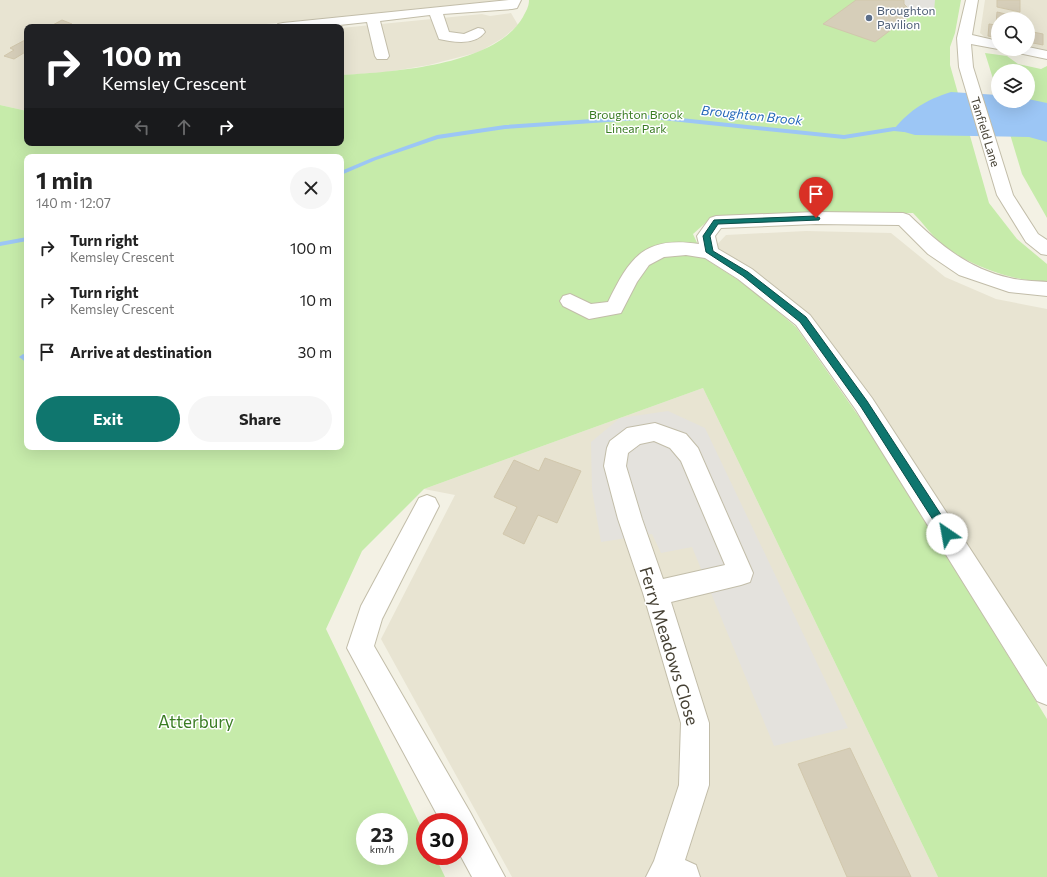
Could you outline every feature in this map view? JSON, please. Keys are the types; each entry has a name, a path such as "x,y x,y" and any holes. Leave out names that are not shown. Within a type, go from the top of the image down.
{"street":[{"path":"313,24 435,11 512,5 515,0"},
{"name":"Tanfield Lane","path":"972,0 964,38 966,67 996,168 1005,195 1040,237 1047,249"},
{"path":"435,11 444,36 466,38 478,32"},
{"path":"373,18 382,56"},
{"path":"964,38 991,44"},
{"path":"1035,54 1047,55 1047,42"},
{"path":"710,252 706,236 716,222 816,218 904,219 934,250 966,270 1009,285 1047,290"},
{"path":"570,301 589,312 614,308 640,263 647,257 668,249 689,248 710,252 745,274 803,320 864,404 1039,660 1047,691"},
{"name":"Ferry Meadows Close","path":"656,593 741,573 690,455 678,441 655,432 634,434 618,448 615,466 641,554 656,593 695,723 702,788 671,874"},
{"path":"427,506 370,615 360,648 453,813"},
{"path":"468,839 489,877"}],"shaded area":[{"path":"0,0 503,0 267,24 24,24 24,110 0,105"},
{"path":"904,0 935,0 934,12 913,13 904,4"},
{"path":"985,0 1047,0 1047,51 1035,48 1035,12 991,12 991,40 987,39 980,33"},
{"path":"511,13 518,25 503,38 479,52 429,65 381,73 344,75 344,28 482,14 490,16"},
{"path":"806,231 891,233 945,277 996,299 1047,309 1047,691 803,320 710,252 726,235"},
{"path":"703,388 938,877 512,877 381,639 455,495 424,489"},
{"path":"668,411 705,428 848,728 774,746 692,547 661,553 652,534 601,542 592,490 591,442 620,418"}],"green space":[{"path":"529,0 961,0 955,33 950,47 950,65 989,203 1017,239 1047,264 1047,281 1035,281 1007,276 966,260 944,246 913,213 711,218 693,234 704,258 749,287 796,327 876,441 1047,719 1047,877 938,877 703,388 424,489 362,551 326,629 416,816 416,865 439,865 445,877 0,877 0,105 24,110 24,146 344,146 344,75 387,72 414,68 467,56 490,46 509,33 523,17"},
{"path":"985,53 991,54 991,56 1007,56 1018,64 991,64 991,72"},
{"path":"1047,66 1047,218 1022,174 1002,108 1035,108 1035,68 1041,69"}],"water":[{"path":"951,92 991,95 991,108 1035,108 1035,100 1047,103 1047,142 1029,137 915,135 894,129 913,111 934,98"}],"building":[{"name":"Broughton Pavilion","path":"856,0 904,0 904,4 913,13 875,42 823,24"},
{"path":"997,0 1020,0 1020,12 997,7"},
{"path":"62,20 72,24 55,24"},
{"path":"989,24 991,24 991,37 988,36"},
{"path":"1035,32 1043,34 1043,45 1035,43"},
{"path":"24,41 24,53 14,59 4,56 14,50 10,48"},
{"path":"545,458 581,471 557,523 538,515 524,544 503,534 517,507 494,497 514,460 539,471"},
{"path":"850,748 911,877 847,877 798,764"}],"waterway":[{"name":"Broughton Brook","path":"344,172 374,159 437,137 505,127 652,117 844,137 894,129 904,130"},
{"name":"Broughton Brook","path":"0,244 24,240"}],"place":[{"name":"Broughton Pavilion","path":"869,18"}],"route":[{"path":"816,218 716,222 706,236 710,252 745,274 803,320 864,404 947,534"}],"park label":[{"name":"Broughton Brook Linear Park","path":"636,122"},
{"name":"Atterbury","path":"196,722"}]}
